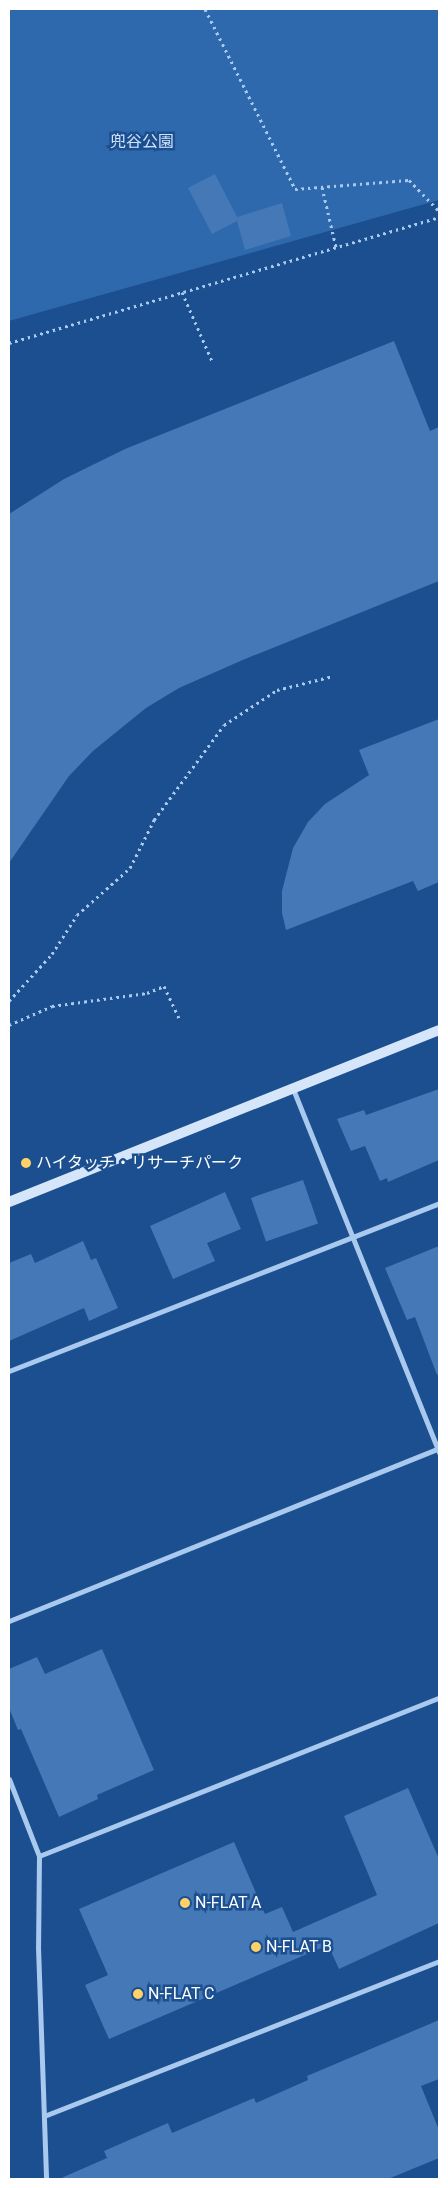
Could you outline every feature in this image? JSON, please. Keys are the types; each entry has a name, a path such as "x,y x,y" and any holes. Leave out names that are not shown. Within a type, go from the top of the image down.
{"street":[{"path":"9,1202 439,1030"},
{"path":"9,1621 439,1450 293,1088"},
{"path":"9,1371 439,1203"},
{"path":"39,1856 439,1698"},
{"path":"9,1779 39,1856 38,1947 46,2179"},
{"path":"44,2116 439,1961"}],"path":[{"path":"205,9 295,189 409,180 439,211"},
{"path":"322,187 336,247"},
{"path":"9,342 439,217"},
{"path":"182,292 212,362"},
{"path":"9,1001 52,954 77,916 130,868 154,820 224,726 277,690 332,676"},
{"path":"9,1025 52,1006 147,993 164,986 180,1020"}],"green space":[{"name":"兜谷公園","path":"9,9 439,9 439,200 9,321"}],"building":[{"path":"215,174 237,217 282,203 291,236 245,250 237,221 212,234 188,188"},
{"path":"394,341 430,431 439,427 439,581 245,659 179,688 146,708 93,751 69,776 9,863 9,514 64,479 125,449"},
{"path":"439,719 439,882 418,891 413,881 286,930 282,913 282,891 293,848 308,822 325,804 369,775 359,750"},
{"path":"439,1089 439,1160 388,1182 387,1178 380,1181 365,1146 351,1151 337,1119 364,1110 366,1115"},
{"path":"303,1180 318,1223 266,1241 251,1198"},
{"path":"225,1192 241,1229 207,1243 215,1261 173,1279 150,1226"},
{"path":"83,1241 91,1260 96,1258 118,1308 89,1321 84,1308 9,1341 9,1263 31,1254 35,1263"},
{"path":"439,1246 439,1374 437,1375 415,1317 407,1320 385,1268"},
{"path":"102,1649 154,1770 97,1795 98,1799 59,1817 21,1729 18,1730 9,1708 9,1669 37,1657 45,1674"},
{"path":"408,1788 439,1859 439,1923 339,1969 328,1945 109,2039 85,1985 108,1975 79,1909 234,1842 265,1914 282,1907 293,1932 377,1895 344,1816"},
{"path":"439,2020 439,2079 421,2086 439,2130 439,2158 388,2179 59,2179 107,2158 104,2151 168,2123 172,2133 254,2098 256,2103 308,2080 307,2076"}],"place":[{"name":"ハイタッチ・リサーチパーク","path":"26,1163"},
{"name":"N-FLAT A","path":"185,1903"},
{"name":"N-FLAT B","path":"256,1947"},
{"name":"N-FLAT C","path":"138,1994"}]}
